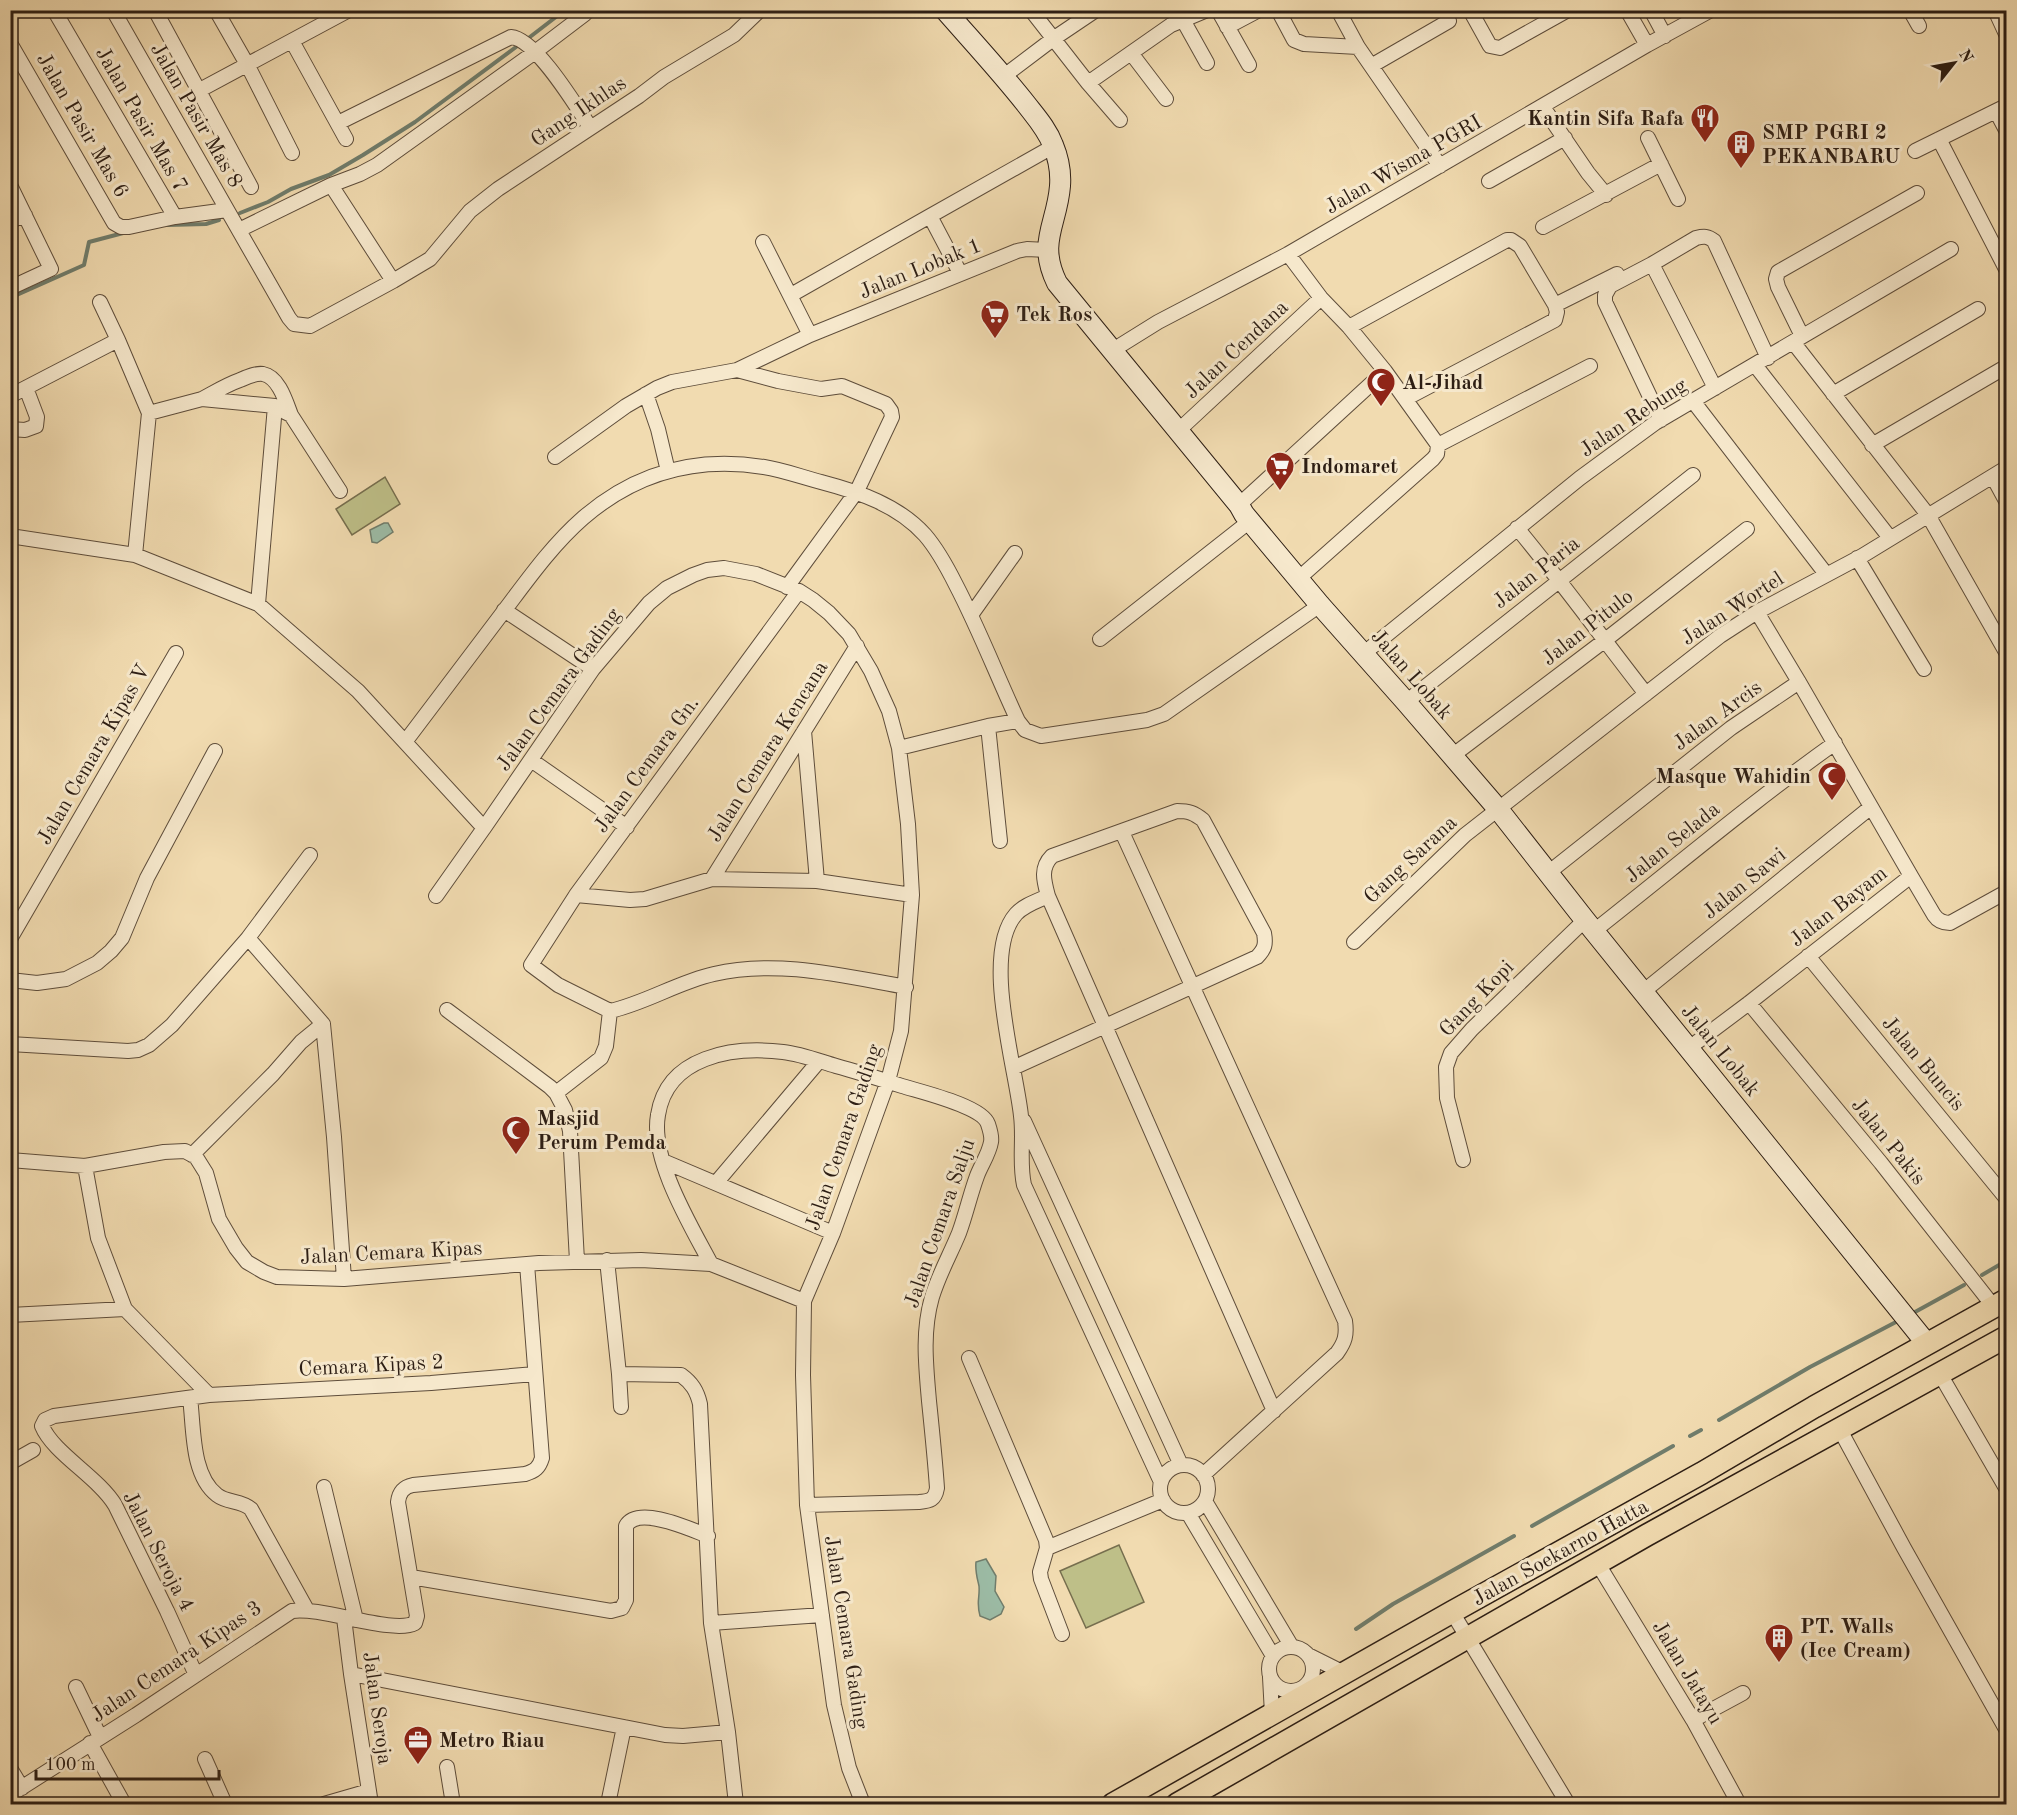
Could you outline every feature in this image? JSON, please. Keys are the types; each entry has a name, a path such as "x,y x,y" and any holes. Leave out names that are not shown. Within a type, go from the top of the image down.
{"main road":[{"name":"Jalan Lobak","path":"954,13 1046,129 1054,146 1060,186 1048,235 1047,250 1051,270 1057,283 1298,579 1498,809 1927,1344"},
{"name":"Jalan Soekarno Hatta","path":"1113,1804 2000,1304"},
{"name":"Jalan Soekarno Hatta","path":"1178,1804 1647,1535 2007,1337"}],"street":[{"name":"Jalan Pasir Mas 7","path":"54,10 176,217"},
{"name":"Jalan Pasir Mas 8","path":"113,10 294,324 310,326 393,281"},
{"path":"155,10 251,187"},
{"path":"216,10 248,66 292,153"},
{"path":"268,10 279,10"},
{"path":"198,91 350,10"},
{"name":"Gang Ikhlas","path":"393,281 430,259 470,211 498,189 664,77 734,35 760,10"},
{"path":"1031,10 1120,120"},
{"path":"1004,76 1096,10"},
{"path":"1088,83 1171,25 1207,10"},
{"path":"1218,10 1249,65"},
{"path":"1227,27 1259,10"},
{"path":"1278,10 1294,40 1304,44 1358,47"},
{"path":"1338,10 1358,47 1440,166"},
{"path":"1470,10 1490,46 1500,48 1568,10"},
{"path":"1627,10 1647,45"},
{"path":"1651,10 1665,36"},
{"name":"Jalan Wisma PGRI","path":"1113,350 1158,322 1288,254 1711,10"},
{"path":"1910,10 1919,26"},
{"path":"1995,10 2007,34"},
{"path":"239,231 331,185 377,165 585,14"},
{"path":"1183,20 1207,63"},
{"path":"1371,66 1449,21"},
{"path":"338,123 511,37 519,39 534,51 590,127"},
{"path":"292,41 346,139"},
{"name":"Jalan Pasir Mas 6","path":"10,43 114,223 129,227 176,217"},
{"path":"1131,53 1166,99"},
{"path":"1543,107 1588,173 1606,195"},
{"path":"1915,151 2001,108 2007,130"},
{"path":"1489,181 1565,138"},
{"path":"1648,138 1678,198"},
{"path":"1939,139 2007,268"},
{"path":"791,295 1054,146"},
{"path":"1543,227 1661,164"},
{"path":"10,185 51,269 10,288"},
{"path":"331,185 393,281"},
{"path":"1917,193 1778,272 1776,279 1798,339 1833,394 1928,515 2007,652"},
{"path":"176,217 227,210"},
{"path":"10,221 25,215"},
{"path":"930,216 960,273"},
{"path":"1555,305 1693,235"},
{"path":"1661,420 1605,302 1606,291 1610,286 1696,238 1709,237 1714,241 1768,358"},
{"path":"1349,327 1489,250 1511,240 1520,246 1555,305 1557,316 1552,322 1405,399"},
{"path":"763,242 810,335"},
{"name":"Jalan Rebung","path":"1363,654 1580,478 1661,420 1951,249"},
{"name":"Jalan Lobak 1","path":"737,370 810,335 960,273 1017,251 1047,250"},
{"path":"1288,254 1321,298 1349,327 1385,371 1405,399 1436,452"},
{"path":"1652,264 1715,388"},
{"name":"Jalan Cendana","path":"1179,430 1321,298"},
{"path":"100,302 150,413 135,555"},
{"path":"1833,394 1978,309"},
{"path":"10,396 118,339"},
{"path":"1755,365 1890,538"},
{"path":"1298,579 1436,452 1590,366"},
{"path":"1872,445 2002,369"},
{"path":"555,457 646,394 672,382 737,370"},
{"name":"Jalan Cemara Gn.","path":"610,1011 558,985 531,965 576,895 627,827 793,589 857,491 892,417 888,405 842,386 821,389 737,370"},
{"path":"1239,505 1385,371"},
{"path":"150,413 202,399 223,387 262,374 275,382 284,396 291,416 340,491"},
{"path":"10,429 25,430 36,426 37,417 26,388"},
{"path":"646,394 658,429 666,471"},
{"path":"202,399 275,406 291,416"},
{"path":"1694,401 1826,574"},
{"path":"258,604 275,406"},
{"path":"405,742 538,566 582,519 616,494 640,481 666,471 697,465 734,463 766,467 857,491 892,508 910,521 941,557 971,615 1018,721 1025,730 1033,734 1048,736 1155,717 1180,704 1320,605"},
{"name":"Jalan Wortel","path":"1498,809 1720,636 1756,612 1857,558 2007,468"},
{"name":"Jalan Paria","path":"1406,702 1693,476"},
{"path":"1993,477 2007,501"},
{"path":"1100,639 1250,521"},
{"path":"1517,528 1560,580 1646,694"},
{"name":"Jalan Pitulo","path":"1452,756 1747,529"},
{"path":"10,536 135,555 258,604 344,678 484,828"},
{"path":"971,615 1015,553"},
{"path":"1857,558 1924,669"},
{"name":"Jalan Cemara Gading","path":"436,896 593,669 649,603 667,588 707,570 724,568 756,574 793,589 829,613 840,622 857,645 889,711 899,748 908,824 912,895 906,987 901,1031 888,1081 833,1233 804,1301 803,1375 807,1505 834,1705 849,1768 863,1804"},
{"path":"504,610 593,669"},
{"path":"1756,612 1911,876"},
{"name":"Jalan Cemara Kencana","path":"712,879 857,645"},
{"name":"Jalan Cemara Kipas V","path":"10,939 176,653"},
{"name":"Jalan Arcis","path":"1548,873 1731,728 1799,682"},
{"path":"899,748 1018,721"},
{"path":"988,726 1000,841"},
{"path":"804,731 817,881"},
{"name":"Jalan Selada","path":"1589,925 1691,855 1784,778 1834,743"},
{"path":"10,980 37,983 66,979 97,963 111,951 122,938 147,878 215,751"},
{"path":"531,760 627,827"},
{"name":"Jalan Sawi","path":"1644,991 1870,807"},
{"name":"Gang Sarana","path":"1354,942 1442,856 1498,809"},
{"path":"1013,1068 1104,1025 1257,957 1264,949 1266,942 1264,933 1203,820 1195,813 1177,811 1052,856 1044,868 1048,896 1104,1025 1275,1411"},
{"path":"1122,832 1345,1321 1344,1344 1337,1353 1203,1474"},
{"path":"10,1044 113,1051 138,1050 150,1045 172,1025 248,939 310,855"},
{"name":"Jalan Bayam","path":"1689,1048 1911,876 1937,920 1945,923 1950,923 2007,892"},
{"path":"576,895 630,900 712,879 817,881 912,895"},
{"path":"1048,896 1025,906 1017,913 1004,941 1001,987 1022,1117 1022,1174 1026,1191 1161,1482"},
{"name":"Gang Kopi","path":"1463,1160 1447,1098 1446,1066 1451,1053 1472,1029 1589,925"},
{"path":"248,939 323,1024 344,1280"},
{"name":"Jalan Buncis","path":"1808,956 2007,1198"},
{"path":"556,1093 601,1058 606,1046 610,1011 704,977 743,969 767,968 809,971 906,987"},
{"name":"Jalan Pakis","path":"1749,1003 2000,1304"},
{"path":"447,1010 556,1093 565,1110 570,1131 577,1261"},
{"path":"10,1160 85,1166 164,1152 185,1151 192,1155 273,1074 301,1042 323,1024"},
{"path":"711,1264 687,1219 663,1161 657,1125 661,1098 680,1072 691,1065 721,1055 763,1051 785,1052 888,1081"},
{"path":"716,1183 819,1061"},
{"name":"Jalan Cemara Salju","path":"807,1505 929,1501 936,1495 938,1488 925,1352 925,1327 937,1281 962,1223 977,1176 989,1149 991,1137 987,1121 976,1112 888,1081"},
{"path":"1022,1117 1180,1466"},
{"name":"Jalan Cemara Kipas","path":"192,1155 206,1173 219,1219 227,1234 247,1262 278,1277 344,1280 527,1264 641,1260 711,1264 804,1301"},
{"path":"663,1161 833,1233"},
{"path":"85,1166 98,1238 125,1309 209,1395"},
{"path":"607,1260 621,1407"},
{"name":"Jalan Cemara Kipas 3","path":"16,1791 292,1611 307,1610 350,1619 403,1626 415,1623 417,1616 398,1502 399,1494 407,1486 413,1485 525,1474 538,1468 542,1458 527,1264"},
{"path":"10,1315 125,1309"},
{"path":"969,1358 1046,1540 1047,1548 1040,1572 1041,1579 1062,1634"},
{"name":"Cemara Kipas 2","path":"209,1395 430,1383 535,1374"},
{"path":"619,1374 681,1375 688,1380 697,1393 708,1536 711,1623 728,1732 736,1804"},
{"path":"1940,1374 2007,1488"},
{"name":"Jalan Seroja 4","path":"196,1675 111,1498 49,1438 42,1426 45,1420 54,1416 209,1395"},
{"path":"190,1398 199,1468 210,1488 223,1499 246,1504 251,1509 307,1610"},
{"path":"1839,1428 2007,1729"},
{"path":"10,1463 33,1450"},
{"path":"1180,1466 1193,1467 1203,1474 1208,1487 1205,1501 1195,1511 1188,1514 1173,1511 1162,1500 1161,1482 1168,1471 1180,1466"},
{"name":"Jalan Seroja","path":"324,1487 350,1619 351,1674 370,1798"},
{"path":"1047,1548 1162,1500"},
{"path":"1205,1501 1292,1647"},
{"path":"1188,1514 1273,1656"},
{"path":"411,1577 611,1611 621,1608 626,1600 626,1526 630,1519 664,1520 708,1536"},
{"name":"Jalan Jatayu","path":"1598,1564 1693,1720 1739,1804"},
{"path":"1452,1612 1568,1804"},
{"path":"711,1623 822,1615"},
{"path":"1272,1714 1269,1666 1273,1656 1281,1649 1292,1647 1304,1651 1344,1673"},
{"path":"1270,1676 1279,1687 1285,1690 1292,1691 1305,1686 1312,1675 1313,1668 1308,1655"},
{"path":"351,1674 665,1735 683,1736 728,1732"},
{"path":"76,1687 95,1740 124,1804"},
{"path":"1693,1720 1743,1693"},
{"path":"608,1804 624,1727"},
{"path":"205,1760 225,1804"},
{"path":"447,1767 453,1804"},
{"path":"10,1768 16,1791"},
{"path":"324,1804 370,1798"}],"green space":[{"path":"385,477 400,504 352,535 336,509"},
{"path":"1119,1545 1144,1602 1086,1628 1060,1571"}],"shaded area":[{"path":"388,523 393,532 377,543 372,542 370,530"},
{"path":"986,1559 996,1576 995,1591 1004,1607 1001,1614 990,1620 980,1616 978,1607 979,1586 976,1562"}],"waterway":[{"path":"526,40 565,10"},
{"path":"240,213 268,202 291,189 329,175 363,155 415,122 520,44"},
{"path":"167,225 206,224 219,220"},
{"path":"10,298 84,265 89,242 127,232"},
{"path":"1982,1275 2006,1261"},
{"path":"1915,1312 1964,1285"},
{"path":"1719,1420 1810,1367 1896,1322"},
{"path":"1690,1436 1701,1430"},
{"path":"1532,1526 1673,1446"},
{"path":"1356,1629 1393,1604 1514,1536"}],"place":[{"name":"Kantin Sifa Rafa","path":"1705,144"},
{"name":"SMP PGRI 2 PEKANBARU","path":"1741,170"},
{"name":"Tek Ros","path":"995,340"},
{"name":"Al-Jihad","path":"1381,408"},
{"name":"Indomaret","path":"1280,492"},
{"name":"Masque Wahidin","path":"1832,802"},
{"name":"Masjid Perum Pemda","path":"516,1156"},
{"name":"PT. Walls (Ice Cream)","path":"1779,1664"},
{"name":"Metro Riau","path":"418,1766"}]}
